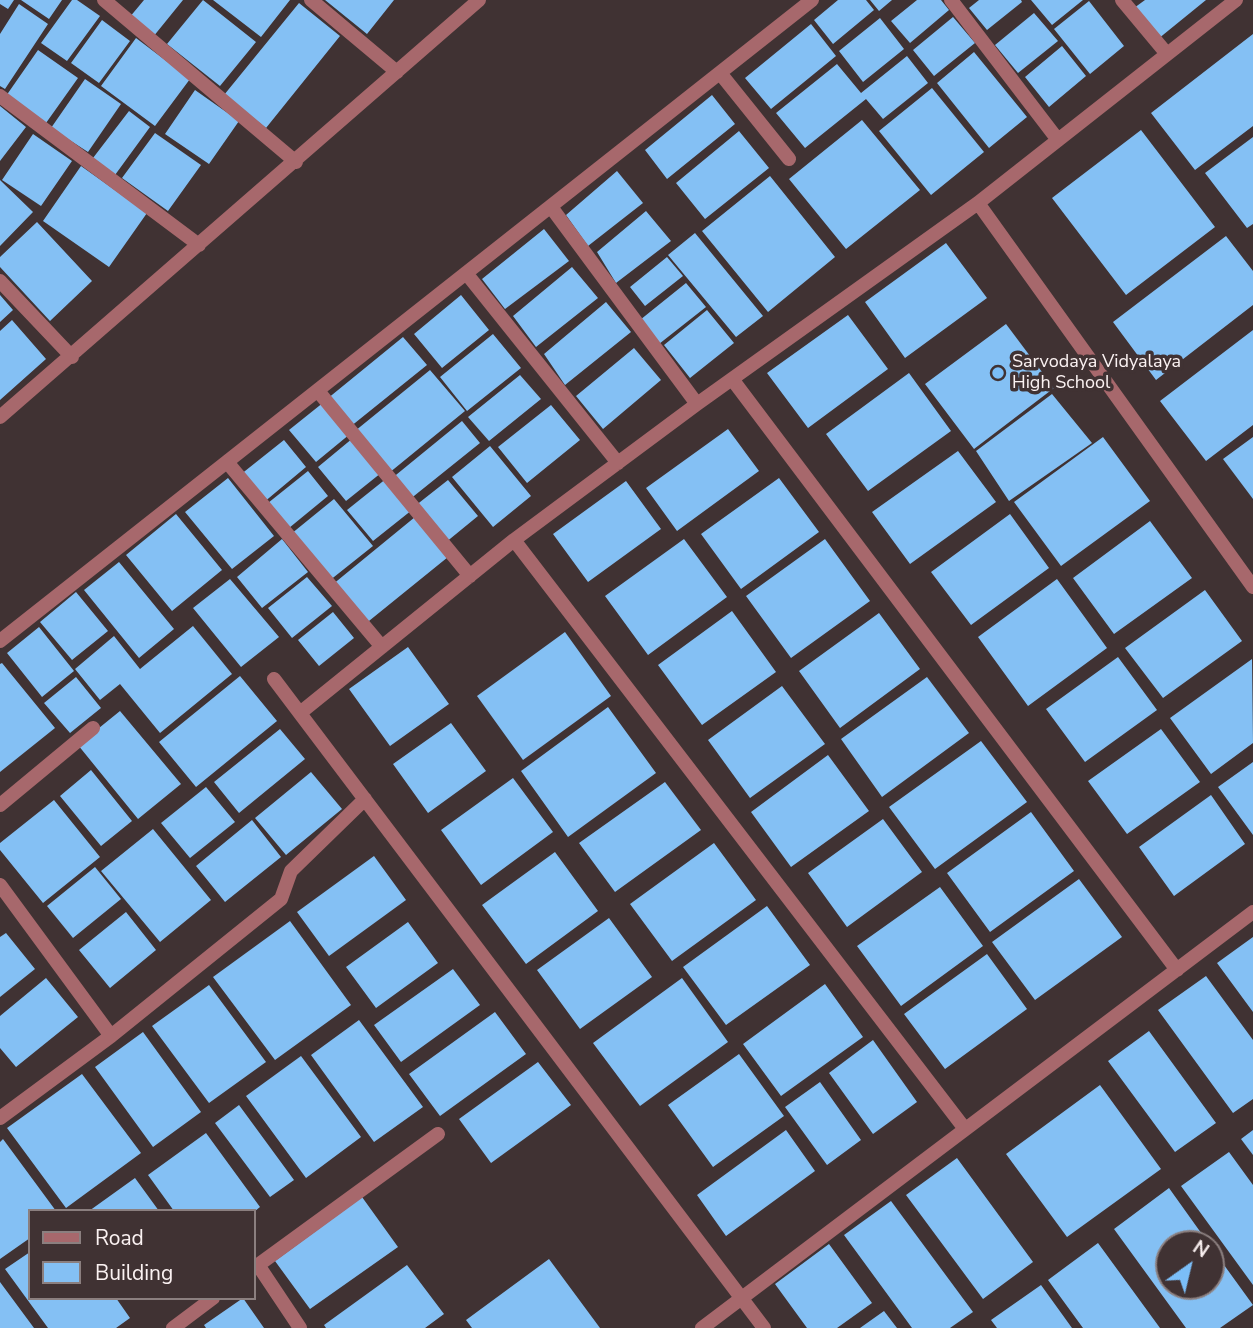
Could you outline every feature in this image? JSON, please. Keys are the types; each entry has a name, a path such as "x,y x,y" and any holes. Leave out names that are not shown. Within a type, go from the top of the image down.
{"street":[{"path":"104,0 296,162"},
{"path":"311,0 397,72"},
{"path":"0,417 479,0"},
{"path":"0,641 812,0"},
{"path":"951,0 1058,140"},
{"path":"1122,0 1167,54"},
{"path":"300,713 514,541 697,404 978,203 1236,0"},
{"path":"720,73 789,159"},
{"path":"0,96 199,245"},
{"path":"978,203 1253,587"},
{"path":"551,207 697,404"},
{"path":"466,273 618,463"},
{"path":"0,281 72,357"},
{"path":"732,379 1177,970"},
{"path":"318,391 470,576"},
{"path":"227,462 382,647"},
{"path":"514,541 965,1129"},
{"path":"274,679 764,1328"},
{"path":"0,805 93,728"},
{"path":"0,1118 111,1037 281,899 291,871 365,799"},
{"path":"0,885 111,1037"},
{"path":"702,1328 1253,912"},
{"path":"300,1328 256,1266 439,1134"},
{"path":"173,1328 210,1300"}],"building":[{"path":"0,0 14,0 8,9 0,4"},
{"path":"21,0 62,0 49,19"},
{"path":"72,0 77,0 100,16 67,61 41,43"},
{"path":"144,0 183,0 153,37 129,18"},
{"path":"203,0 256,42 220,86 167,44"},
{"path":"213,0 290,0 261,37"},
{"path":"325,0 394,0 367,34"},
{"path":"838,0 866,0 874,10 833,44 814,20"},
{"path":"870,0 892,0 879,11"},
{"path":"917,0 941,0 949,10 910,43 891,21"},
{"path":"979,0 1022,2 987,30 969,8"},
{"path":"1031,0 1083,0 1052,25"},
{"path":"1145,0 1206,0 1158,39 1134,8"},
{"path":"1089,1 1124,46 1090,74 1054,29"},
{"path":"299,3 340,36 266,128 224,95"},
{"path":"19,4 48,24 5,89 0,86 0,34"},
{"path":"1034,13 1058,41 1018,73 995,45"},
{"path":"953,17 975,43 934,76 913,50"},
{"path":"880,18 904,49 863,82 839,51"},
{"path":"102,20 130,41 99,83 71,63"},
{"path":"811,24 836,56 771,109 745,78"},
{"path":"1253,34 1253,126 1195,170 1151,113"},
{"path":"136,38 190,79 155,126 101,86"},
{"path":"1062,46 1086,76 1049,107 1025,77"},
{"path":"38,50 78,78 46,123 6,96"},
{"path":"974,52 1027,117 989,148 937,83"},
{"path":"907,56 928,83 883,119 866,99 805,148 776,113 837,64 861,93"},
{"path":"85,79 121,104 88,152 51,128"},
{"path":"932,88 984,152 931,195 879,131"},
{"path":"195,90 239,121 209,164 165,134"},
{"path":"712,95 735,124 667,179 645,150"},
{"path":"0,106 26,127 0,161"},
{"path":"129,111 150,127 115,175 93,158"},
{"path":"862,120 920,190 846,249 789,179"},
{"path":"1141,130 1215,227 1126,295 1052,198"},
{"path":"739,131 769,168 705,219 676,183"},
{"path":"155,133 201,165 168,211 122,178"},
{"path":"33,134 72,161 41,206 2,180"},
{"path":"1253,137 1253,224 1247,228 1205,173"},
{"path":"81,166 147,213 109,267 43,221"},
{"path":"617,171 643,203 588,246 566,215"},
{"path":"770,176 835,257 768,312 702,231"},
{"path":"0,180 33,212 0,246"},
{"path":"646,211 671,241 616,283 597,252"},
{"path":"37,222 92,281 50,321 0,267 0,257"},
{"path":"544,229 569,261 505,309 482,279"},
{"path":"695,233 763,316 736,337 668,255"},
{"path":"1226,236 1253,271 1253,305 1156,380 1113,322"},
{"path":"946,243 987,298 905,358 865,302"},
{"path":"667,257 683,276 645,306 630,287"},
{"path":"572,267 598,298 536,347 513,316"},
{"path":"686,283 706,307 659,344 640,320"},
{"path":"0,295 13,310 0,322"},
{"path":"461,295 489,330 442,368 414,334"},
{"path":"606,302 631,332 565,385 544,354"},
{"path":"707,310 734,343 690,378 664,345"},
{"path":"848,315 888,369 808,428 767,373"},
{"path":"12,320 46,359 0,400 0,331"},
{"path":"1006,324 1054,388 974,449 925,384"},
{"path":"1253,330 1253,425 1206,461 1160,401"},
{"path":"493,334 521,368 467,411 440,377"},
{"path":"403,337 427,365 350,427 327,399"},
{"path":"634,348 661,380 603,429 576,396"},
{"path":"430,370 465,411 389,473 355,431"},
{"path":"909,373 951,431 868,491 826,434"},
{"path":"520,375 541,399 489,441 468,417"},
{"path":"1052,394 1092,443 1009,501 976,451"},
{"path":"324,402 350,434 316,462 289,430"},
{"path":"551,405 580,440 527,483 498,447"},
{"path":"462,421 480,443 409,500 391,479"},
{"path":"728,429 759,471 677,531 646,488"},
{"path":"1103,437 1150,501 1061,566 1014,502"},
{"path":"1253,437 1253,499 1223,459"},
{"path":"353,438 381,473 346,501 318,467"},
{"path":"284,440 306,467 263,503 240,475"},
{"path":"490,446 531,496 493,527 452,477"},
{"path":"958,451 996,502 910,564 872,512"},
{"path":"308,471 328,496 289,528 268,503"},
{"path":"228,478 274,536 232,569 185,512"},
{"path":"387,478 412,510 373,541 347,510"},
{"path":"779,478 819,532 741,589 701,534"},
{"path":"448,480 478,516 445,543 415,506"},
{"path":"626,481 661,529 588,582 553,534"},
{"path":"334,499 373,546 329,581 291,534"},
{"path":"176,514 222,570 172,611 126,555"},
{"path":"1010,514 1049,568 971,625 931,572"},
{"path":"415,517 448,557 364,625 332,585"},
{"path":"1150,521 1192,578 1114,634 1073,578"},
{"path":"282,539 308,572 262,608 237,577"},
{"path":"684,539 727,597 648,655 605,596"},
{"path":"825,539 870,601 791,658 746,596"},
{"path":"119,562 174,629 139,658 84,590"},
{"path":"307,577 332,606 292,638 268,608"},
{"path":"230,579 279,637 241,667 193,608"},
{"path":"1057,579 1107,648 1028,706 978,637"},
{"path":"1205,590 1242,641 1163,698 1125,648"},
{"path":"76,592 108,631 72,660 40,622"},
{"path":"732,611 776,672 702,725 658,665"},
{"path":"333,612 354,638 319,666 298,640"},
{"path":"879,613 920,669 840,728 799,671"},
{"path":"193,626 232,674 160,733 120,684 100,700 75,669 114,636 140,669"},
{"path":"39,627 74,671 42,697 7,653"},
{"path":"565,632 611,696 523,760 477,696"},
{"path":"408,647 449,704 390,746 349,689"},
{"path":"1118,657 1157,710 1085,762 1046,709"},
{"path":"1252,659 1253,743 1211,774 1170,718"},
{"path":"2,663 55,728 0,772 0,664"},
{"path":"240,676 277,721 196,787 159,742"},
{"path":"76,677 101,708 70,733 44,703"},
{"path":"927,677 969,733 882,797 841,739"},
{"path":"782,686 825,744 750,798 708,740"},
{"path":"608,707 656,773 568,837 521,771"},
{"path":"120,711 181,784 138,819 78,745"},
{"path":"451,723 486,771 428,813 393,764"},
{"path":"280,729 305,759 239,813 214,782"},
{"path":"1161,729 1200,782 1127,834 1088,781"},
{"path":"981,741 1027,802 935,869 889,807"},
{"path":"828,755 869,811 791,867 751,812"},
{"path":"1253,762 1253,835 1218,787"},
{"path":"91,770 132,821 101,846 60,796"},
{"path":"311,772 342,809 286,855 255,818"},
{"path":"513,778 553,832 481,885 441,830"},
{"path":"665,782 701,830 615,892 579,843"},
{"path":"206,787 235,822 190,858 161,823"},
{"path":"1211,795 1245,844 1174,896 1139,847"},
{"path":"54,800 100,857 43,903 0,850 0,843"},
{"path":"1031,812 1074,871 990,932 947,873"},
{"path":"883,819 922,872 847,927 808,873"},
{"path":"252,820 281,857 225,902 196,866"},
{"path":"153,829 211,900 160,942 101,871"},
{"path":"714,843 756,900 672,961 630,904"},
{"path":"555,852 598,911 526,964 482,905"},
{"path":"374,856 406,900 329,956 297,912"},
{"path":"95,867 121,899 73,938 47,906"},
{"path":"1079,879 1122,937 1035,1000 992,942"},
{"path":"940,887 983,946 901,1006 857,946"},
{"path":"767,906 810,965 726,1025 683,967"},
{"path":"126,912 156,950 110,988 79,950"},
{"path":"609,918 652,977 580,1029 537,970"},
{"path":"290,921 351,1005 275,1060 213,977"},
{"path":"408,922 438,963 376,1008 346,967"},
{"path":"6,933 35,969 0,997 0,937"},
{"path":"1253,937 1253,1012 1217,963"},
{"path":"987,954 1027,1009 945,1069 904,1014"},
{"path":"453,969 480,1005 401,1062 374,1025"},
{"path":"1206,976 1253,1040 1253,1099 1233,1113 1158,1010"},
{"path":"46,978 78,1017 16,1067 0,1048 0,1016"},
{"path":"682,978 728,1042 640,1106 593,1043"},
{"path":"825,984 863,1037 781,1096 743,1044"},
{"path":"209,985 266,1062 209,1103 152,1026"},
{"path":"495,1012 526,1054 440,1116 409,1074"},
{"path":"359,1020 423,1107 374,1142 311,1055"},
{"path":"1149,1031 1216,1123 1175,1152 1108,1061"},
{"path":"143,1032 201,1112 153,1147 95,1067"},
{"path":"873,1040 917,1102 873,1134 829,1073"},
{"path":"739,1054 784,1116 713,1167 668,1105"},
{"path":"301,1056 361,1137 306,1178 246,1096"},
{"path":"538,1062 571,1105 491,1163 459,1119"},
{"path":"82,1074 141,1153 66,1208 7,1128"},
{"path":"820,1082 861,1140 827,1165 785,1107"},
{"path":"1100,1085 1161,1169 1067,1237 1006,1154"},
{"path":"239,1105 294,1180 270,1197 215,1123"},
{"path":"786,1130 815,1171 726,1236 697,1195"},
{"path":"1253,1130 1253,1155 1241,1139"},
{"path":"206,1133 260,1207 256,1210 173,1209 148,1175"},
{"path":"3,1139 55,1209 28,1209 28,1239 0,1259 0,1142"},
{"path":"1229,1152 1253,1185 1253,1285 1225,1246 1225,1230 1213,1230 1181,1186"},
{"path":"957,1158 1033,1262 983,1299 906,1195"},
{"path":"135,1178 158,1209 92,1209"},
{"path":"1169,1188 1199,1230 1155,1230 1155,1285 1114,1229"},
{"path":"362,1197 398,1247 310,1309 275,1261"},
{"path":"891,1201 973,1312 950,1328 912,1328 844,1235"},
{"path":"1098,1243 1160,1328 1083,1328 1048,1280"},
{"path":"829,1244 872,1303 837,1328 807,1328 775,1284"},
{"path":"28,1253 28,1300 117,1300 130,1318 116,1328 48,1328 5,1269"},
{"path":"549,1259 600,1328 472,1328 466,1320"},
{"path":"407,1265 444,1314 425,1328 326,1328 324,1325"},
{"path":"1225,1266 1253,1305 1220,1328 1186,1328 1166,1300 1225,1300"},
{"path":"0,1282 34,1328 0,1328"},
{"path":"1041,1285 1072,1328 997,1328 991,1320"},
{"path":"240,1300 244,1300 264,1328 206,1328 204,1325"},
{"path":"884,1311 897,1328 860,1328"}],"place":[{"name":"Sarvodaya Vidyalaya High School","path":"998,373"}]}
